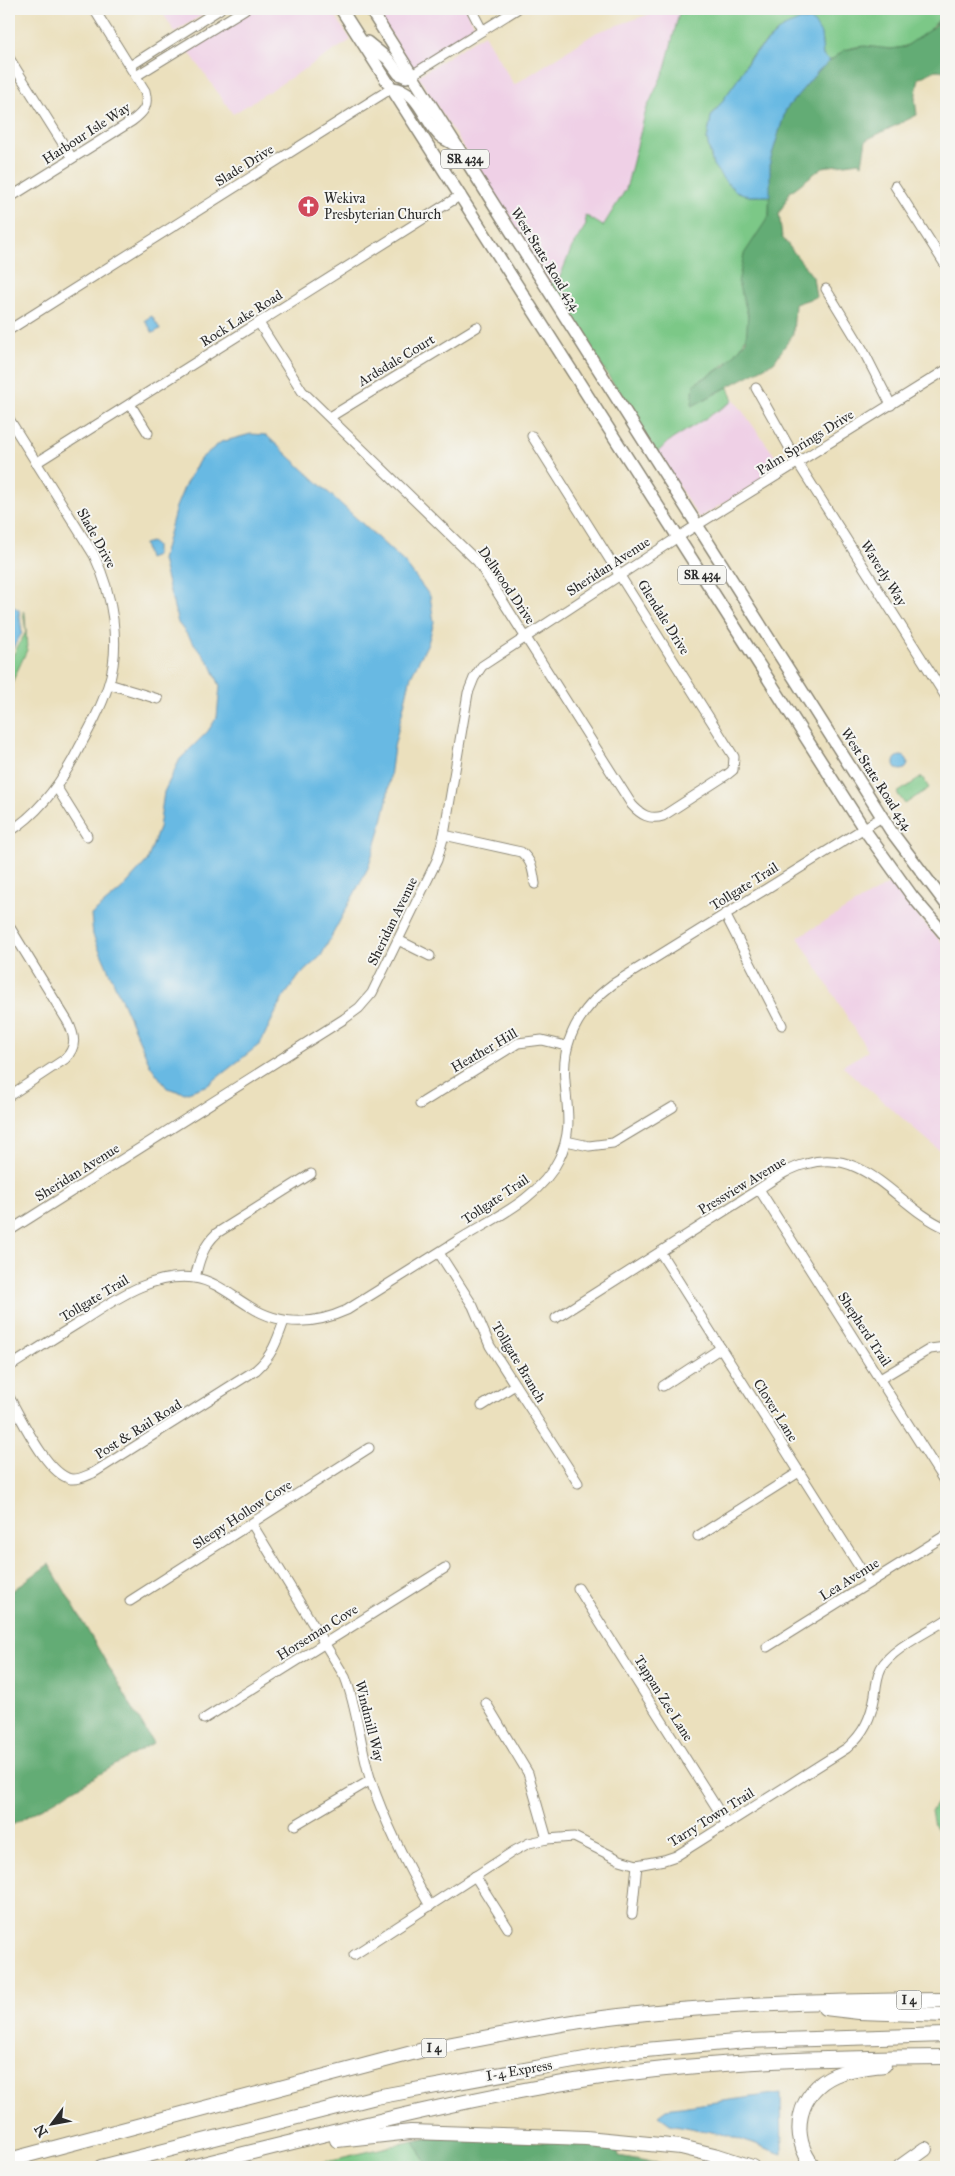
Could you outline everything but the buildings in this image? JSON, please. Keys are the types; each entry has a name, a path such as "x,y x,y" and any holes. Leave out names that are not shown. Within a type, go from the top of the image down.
{"highway":[{"name":"I 4","path":"9,2160 427,2049 580,2022 692,2009 790,2003 946,2000"},
{"path":"790,2003 859,2012 946,2015"},
{"name":"I-4 Express","path":"101,2167 376,2097 623,2052 746,2041 946,2034"},
{"path":"191,2167 482,2097 601,2077 733,2062 946,2058"},
{"path":"814,2167 801,2147 798,2125 804,2105 816,2087 847,2070 946,2058"},
{"path":"207,2163 234,2164 326,2141 411,2132 586,2138 671,2146 718,2156 752,2167"},
{"path":"900,2167 925,2149"}],"main road":[{"name":"SR 434","path":"342,9 864,829 912,896 946,936"},
{"name":"West State Road 434","path":"370,9 882,817 905,851 946,904"},
{"path":"358,34 388,59 399,74 406,77 412,75"},
{"path":"392,88 401,89 411,94 439,135 456,146"}],"street":[{"name":"Harbour Isle Way","path":"9,198 132,121 146,109 148,100 145,91 94,9"},
{"path":"130,66 220,9"},
{"path":"136,76 244,9"},
{"path":"472,9 482,30"},
{"path":"412,75 517,9"},
{"path":"9,58 72,158"},
{"name":"Slade Drive","path":"9,330 392,88"},
{"path":"895,186 946,266"},
{"name":"Rock Lake Road","path":"36,462 461,196"},
{"path":"826,289 863,350 891,405"},
{"name":"Dellwood Drive","path":"259,323 302,391 464,546 478,562 632,805 646,817"},
{"name":"Ardsdale Court","path":"330,417 477,327"},
{"name":"Palm Springs Drive","path":"678,537 946,370"},
{"name":"Waverly Way","path":"756,388 798,463 946,697"},
{"path":"130,404 148,432"},
{"name":"Slade Drive","path":"9,419 89,547 104,576 114,625 109,684 88,732 57,788 35,811 9,832"},
{"name":"Glendale Drive","path":"532,436 729,746 735,763 728,774 663,816 655,818 646,817"},
{"name":"Sheridan Avenue","path":"9,1231 359,1008 372,993 437,860 444,835 468,693 474,678 482,666 678,537"},
{"path":"109,684 158,700"},
{"path":"57,788 88,836"},
{"name":"Tollgate Trail","path":"9,1367 132,1290 157,1281 195,1278 209,1282 250,1307 284,1321 312,1321 331,1317 347,1310 439,1253 535,1190 559,1159 566,1141 569,1111 565,1082 566,1046 585,1009 604,991 882,817"},
{"path":"444,835 521,852 528,858 533,868 535,884"},
{"path":"725,914 782,1025"},
{"path":"9,926 68,1022 74,1034 74,1044 71,1053 65,1059 9,1096"},
{"path":"398,940 430,956"},
{"name":"Heather Hill","path":"420,1104 518,1043 542,1040 566,1046"},
{"path":"566,1141 590,1146 613,1143 673,1107"},
{"name":"Pressview Avenue","path":"556,1318 759,1188 790,1170 806,1164 825,1160 838,1160 865,1170 918,1213 946,1228"},
{"path":"195,1278 201,1254 207,1242 217,1233 311,1174"},
{"name":"Shepherd Trail","path":"759,1188 946,1484"},
{"name":"Clover Lane","path":"660,1252 869,1582"},
{"name":"Tollgate Branch","path":"439,1253 473,1306 490,1346 578,1483"},
{"name":"Post & Rail Road","path":"9,1398 50,1465 71,1479 81,1479 93,1474 256,1370 267,1360 275,1348 284,1321"},
{"path":"880,1378 930,1349 946,1347"},
{"path":"663,1386 721,1348"},
{"path":"482,1406 515,1385"},
{"name":"Sleepy Hollow Cove","path":"130,1601 369,1448"},
{"path":"698,1536 799,1472"},
{"name":"Windmill Way","path":"252,1524 325,1643 353,1697 371,1780 390,1833 430,1906"},
{"name":"Lea Avenue","path":"767,1647 946,1534"},
{"name":"Horseman Cove","path":"204,1718 445,1568"},
{"name":"Tappan Zee Lane","path":"578,1588 727,1824"},
{"name":"Tarry Town Trail","path":"637,1865 676,1856 846,1748 860,1737 872,1712 876,1681 887,1660 946,1620"},
{"path":"486,1703 528,1773 547,1839"},
{"path":"295,1825 371,1780"},
{"path":"354,1955 514,1850 529,1843 547,1839 574,1837 620,1860 637,1865 632,1914"},
{"path":"475,1876 508,1928"}],"shaded area":[{"path":"160,9 212,9 175,32"},
{"path":"254,9 331,9 351,40 233,114 187,49"},
{"path":"375,9 466,9 476,29 413,69"},
{"path":"665,9 680,9 678,21 665,69 646,110 626,189 603,226 586,215 586,225 572,247 559,279 550,284 418,76 484,34 514,85 597,32"},
{"path":"730,394 783,467 699,518 657,453 668,442 733,401"},
{"path":"889,884 946,947 946,1156 842,1066 868,1051 798,937"}],"green space":[{"path":"680,9 946,9 924,35 900,48 854,47 830,61 823,56 821,34 782,28 750,57 738,79 711,117 707,140 713,165 736,191 749,196 770,196 769,216 739,283 747,312 748,325 746,337 734,356 715,372 694,384 692,406 728,387 733,401 668,442 657,453 550,284 559,279 572,247 586,225 585,215 603,226 626,189 646,110 665,69"},
{"path":"946,9 946,71 936,70 919,78 915,99 917,115 866,140 862,164 859,162 823,167 790,192 779,214 782,237 813,277 816,297 795,304 793,334 774,362 692,406 694,384 725,366 746,341 748,314 738,283 744,254 769,216 770,161 786,109 819,70 844,50 864,46 891,49 905,47 935,26"},
{"path":"23,611 25,614 26,632"},
{"path":"26,632 27,650 9,689 9,662"},
{"path":"922,777 929,788 905,804 897,793"},
{"path":"49,1564 153,1743 9,1827 9,1593"},
{"path":"946,1788 943,1821 946,1824 946,1839 934,1826 931,1812"},
{"path":"433,2137 617,2145 619,2156 679,2167 429,2167 414,2141"},
{"path":"414,2141 429,2167 301,2167"}],"water":[{"path":"801,20 813,21 821,34 823,56 830,61 819,70 786,109 770,161 770,196 749,196 736,191 724,180 713,165 707,140 711,117 738,79 750,58 782,28"},
{"path":"152,316 160,329 153,333 145,320"},
{"path":"251,434 266,435 405,563 430,596 434,622 428,643 411,676 394,747 387,800 368,868 321,956 300,975 283,998 260,1044 208,1085 185,1093 167,1088 150,1065 93,935 91,915 121,890 147,861 159,828 164,792 180,759 208,731 217,717 220,686 211,665 178,623 162,560 176,507 185,485 200,459 221,442"},
{"path":"151,542 156,546 156,556 148,559 144,544"},
{"path":"9,604 19,610 22,633 9,654"},
{"path":"898,756 904,756 908,763 904,770 898,770 894,766 894,760"},
{"path":"781,2093 782,2154 727,2135 670,2124 658,2115 666,2109"}],"place":[{"name":"Wekiva Presbyterian Church","path":"308,206"}]}
